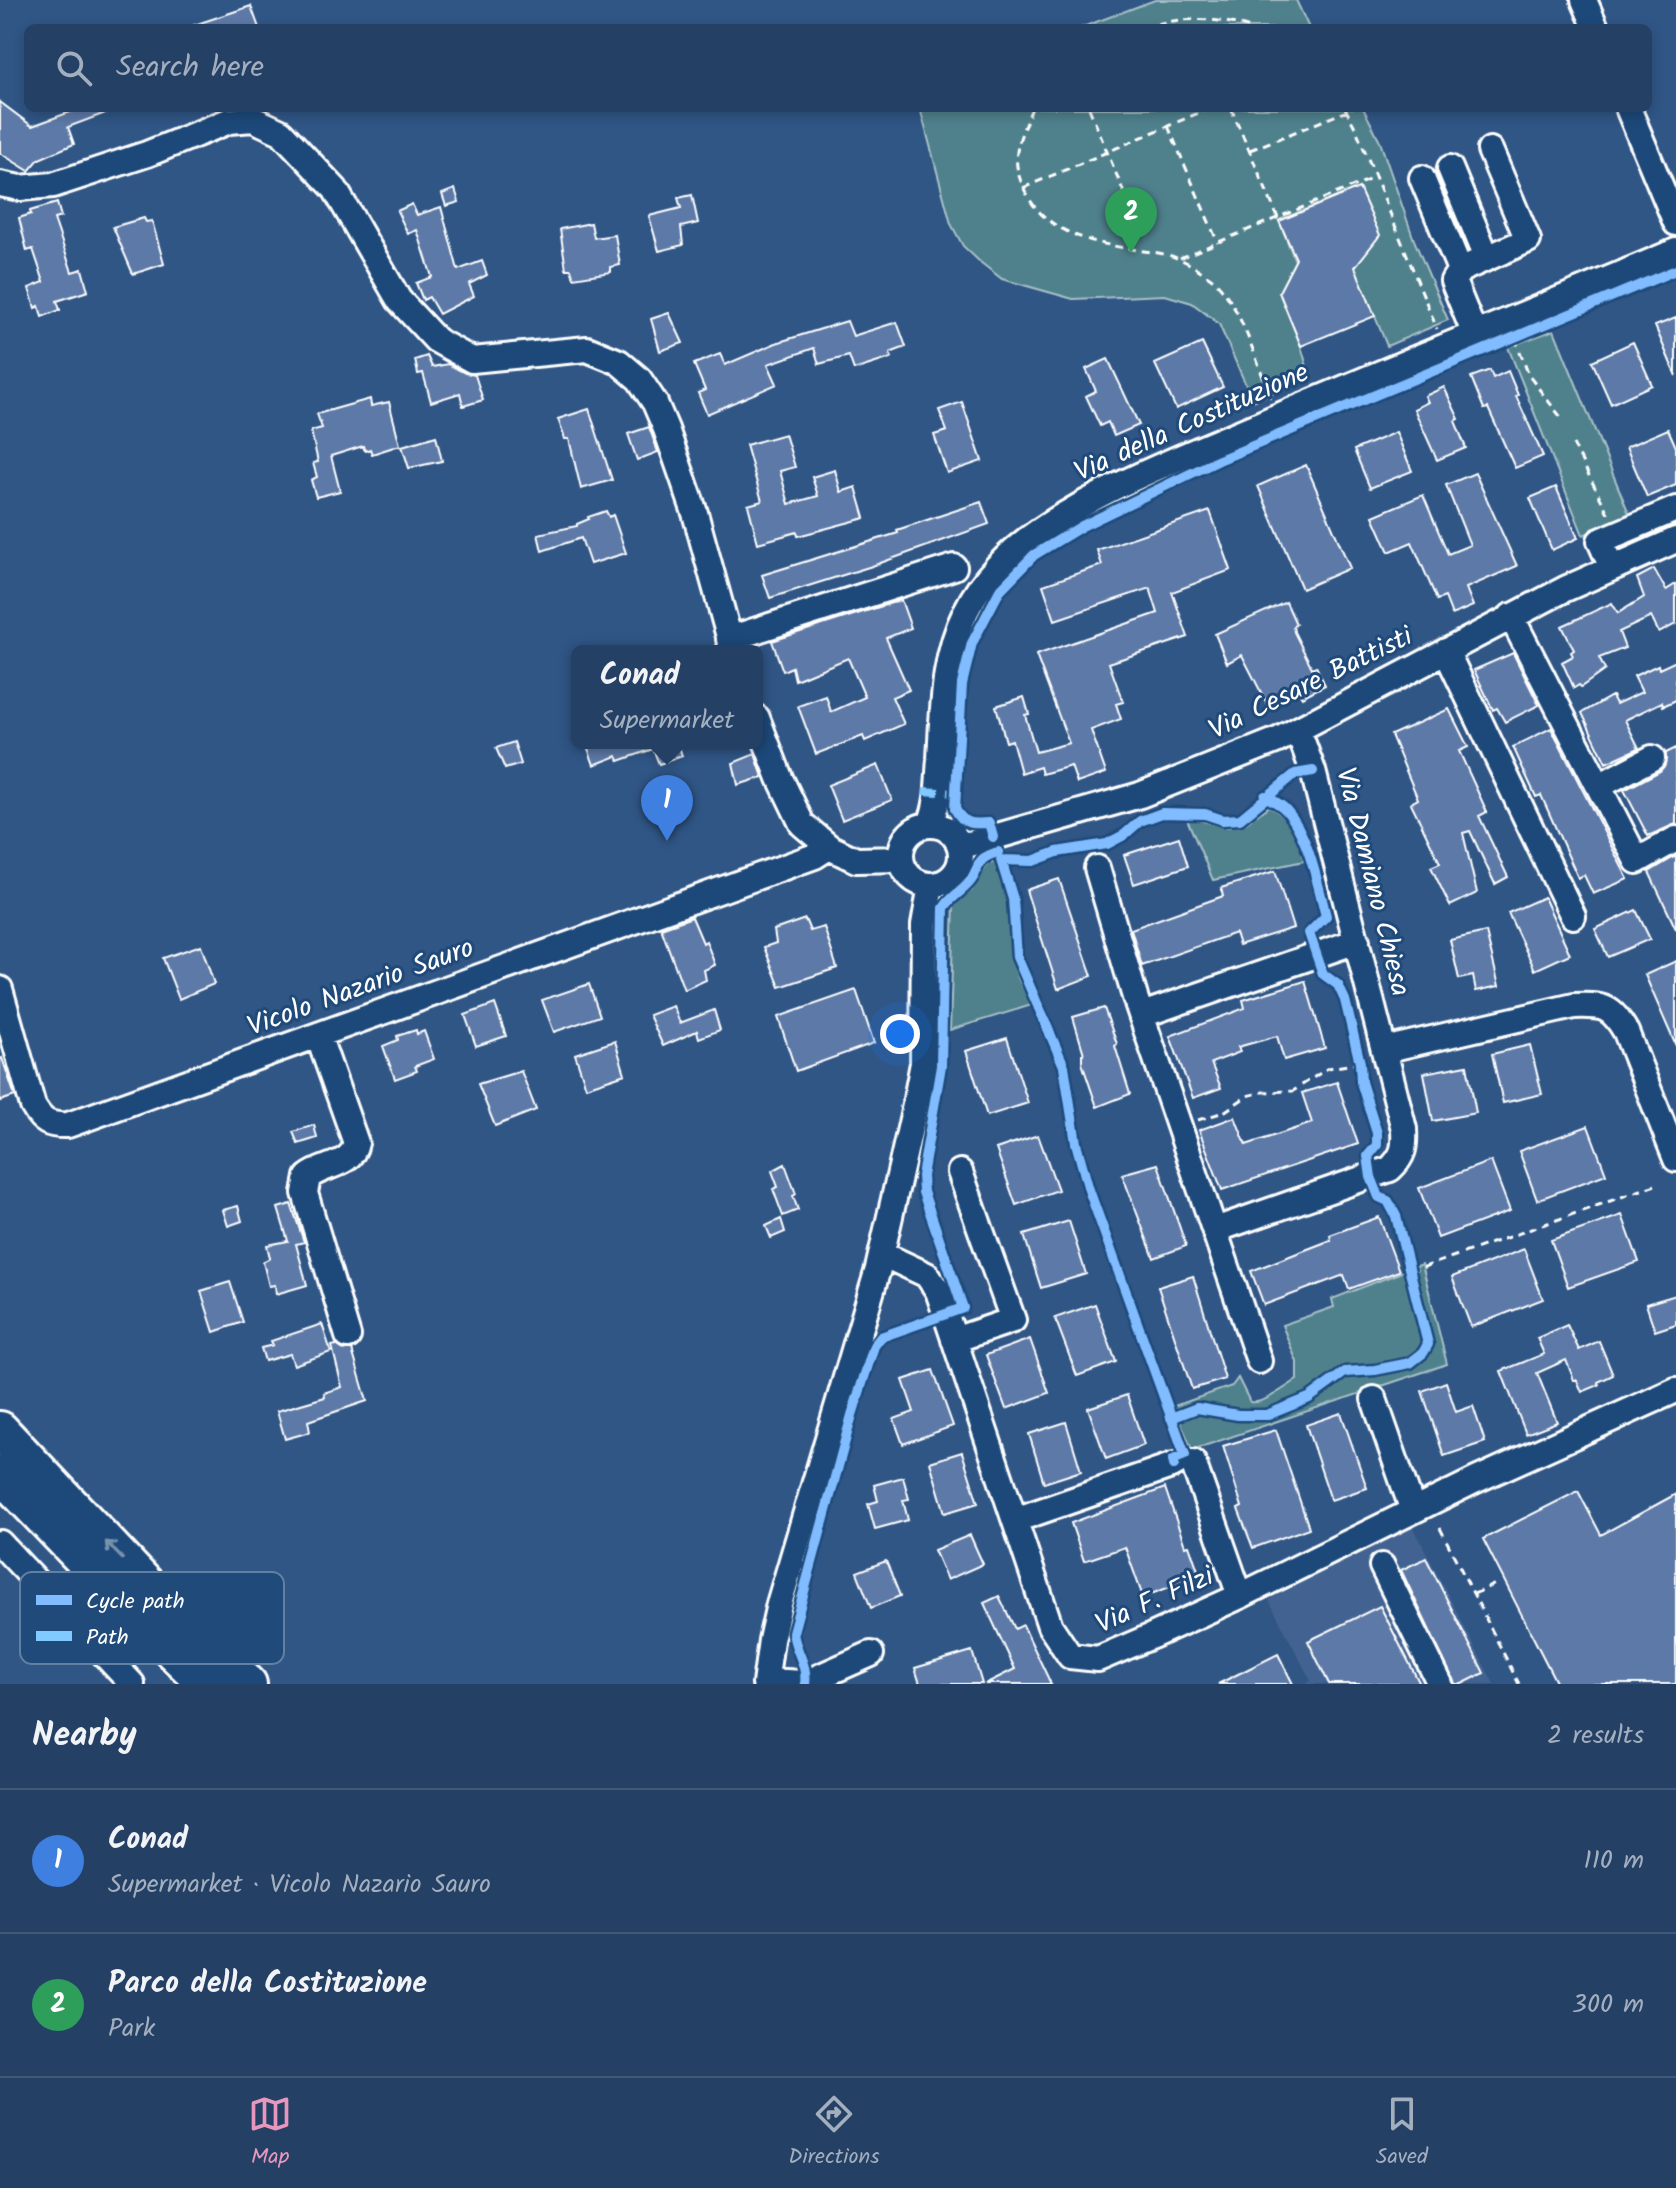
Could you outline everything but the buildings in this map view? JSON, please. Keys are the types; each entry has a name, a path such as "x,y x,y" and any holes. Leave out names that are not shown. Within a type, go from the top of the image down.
{"highway":[{"path":"0,1430 134,1572"},
{"path":"0,1473 95,1572"},
{"path":"186,1664 207,1684"},
{"path":"227,1664 248,1684"}],"street":[{"path":"1584,0 1594,24"},
{"path":"1630,112 1676,223"},
{"path":"0,184 20,188 53,185 147,154 229,121 253,119 281,132 335,189 399,300 436,340 472,360 587,349 619,362 639,379 655,403 666,429 695,513 731,645 954,567"},
{"path":"1475,335 1453,281 1460,270 1528,240 1490,150"},
{"path":"1450,168 1487,258"},
{"path":"1422,178 1460,270"},
{"name":"Via della Costituzione","path":"930,824 936,802 945,684 951,647 966,610 985,581 1006,557 1038,532 1082,505 1175,461 1676,251"},
{"path":"1612,568 1600,541 1676,509"},
{"name":"Via Cesare Battisti","path":"959,843 982,841 1140,795 1298,730 1511,616 1676,540"},
{"path":"1511,616 1637,861 1676,839"},
{"path":"1446,651 1573,916"},
{"name":"Via Damiano Chiesa","path":"1215,1230 1390,1169 1402,1158 1404,1129 1313,771 1298,730"},
{"path":"763,734 802,824 829,847 856,860 901,859"},
{"path":"1599,786 1652,758"},
{"path":"930,824 947,829 959,843 961,853 956,871 949,879 931,885 922,884 908,874 901,859 901,848 912,831 930,824"},
{"name":"Vicolo Nazario Sauro","path":"0,989 33,1106 40,1119 52,1126 68,1125 800,861 829,847"},
{"path":"1097,868 1142,1015 1259,1361"},
{"path":"871,1654 805,1683 766,1683 779,1604 882,1254 923,1063 924,925 931,885"},
{"path":"1142,1015 1357,941"},
{"path":"1384,1050 1574,1006 1600,1005 1615,1014 1666,1106 1676,1159"},
{"path":"318,1035 356,1143 351,1155 343,1161 308,1177 305,1193 348,1336"},
{"path":"954,1340 1013,1320 960,1172"},
{"name":"Via F. Filzi","path":"882,1254 927,1275 938,1291 1050,1626 1070,1656 1098,1659 1240,1596 1413,1511 1676,1390"},
{"path":"1374,1399 1413,1511"},
{"path":"1015,1520 1183,1464 1240,1596"},
{"path":"0,1543 27,1572"},
{"path":"1382,1566 1440,1684"},
{"path":"113,1664 132,1684"}],"path":[{"path":"1194,20 1196,24"},
{"path":"1155,24 1194,20 1237,24"},
{"path":"1030,112 1014,164 1023,188 1039,213 1064,232 1116,247 1179,259 1213,280 1232,305 1279,416"},
{"path":"1091,112 1127,200"},
{"path":"1023,188 1201,112"},
{"path":"1233,112 1278,218"},
{"path":"1249,151 1341,112"},
{"path":"1347,112 1444,348"},
{"path":"1168,126 1218,243"},
{"path":"1179,259 1376,177"},
{"path":"1515,338 1529,376 1563,420"},
{"path":"1573,444 1616,535"},
{"path":"1190,1122 1224,1112 1247,1096 1293,1091 1328,1068 1360,1063"},
{"path":"1410,1272 1658,1184"},
{"path":"1440,1528 1519,1684"},
{"path":"1474,1594 1495,1584"}],"shaded area":[{"path":"1412,1525 1494,1684 1305,1684 1311,1681 1269,1600"}],"green space":[{"path":"1155,0 1296,0 1307,24 1091,24"},
{"path":"921,112 1365,112 1379,139 1414,240 1448,320 1387,346 1355,267 1359,188 1279,220 1295,261 1279,292 1310,377 1253,401 1219,324 1192,303 1165,295 1073,299 1002,279 963,246 951,224"},
{"path":"1554,330 1630,516 1583,535 1508,347"},
{"path":"1269,806 1283,816 1292,829 1304,861 1213,880 1186,817 1228,827 1246,823"},
{"path":"996,862 1009,903 1011,948 1018,978 1032,1005 950,1030 954,903 972,890 988,863"},
{"path":"1422,1264 1447,1364 1192,1450 1174,1406 1232,1386 1238,1378 1250,1402 1274,1395 1297,1380 1297,1362 1282,1325 1334,1307 1332,1299"}],"marked path":[{"path":"923,791 956,793"}],"cycle path":[{"path":"993,837 989,823 969,822 955,809 962,684 972,643 1000,590 1034,555 1082,526 1219,460 1676,270"},
{"path":"1174,1465 1173,1460 1185,1455 1089,1190 1076,1143 1064,1066 1017,957 1013,899 1001,860 1033,861 1057,852 1107,844 1140,821 1162,813 1240,819 1295,774 1313,771"},
{"path":"1171,1418 1197,1408 1238,1415 1267,1415 1309,1398 1345,1372 1410,1363 1423,1353 1428,1344 1396,1216 1388,1201 1379,1197 1371,1177 1368,1156 1377,1145 1377,1133 1361,1082 1360,1063 1345,1000 1338,985 1323,974 1309,933 1326,916 1311,860 1294,820 1282,806 1265,796"},
{"path":"805,1684 805,1670 793,1632 874,1346 881,1337 963,1308 923,1192 922,1176 941,1066 944,908 965,887 981,861 998,852"}],"place":[{"name":"Parco della Costituzione","path":"1131,253"},
{"name":"Conad","path":"667,841"}]}
